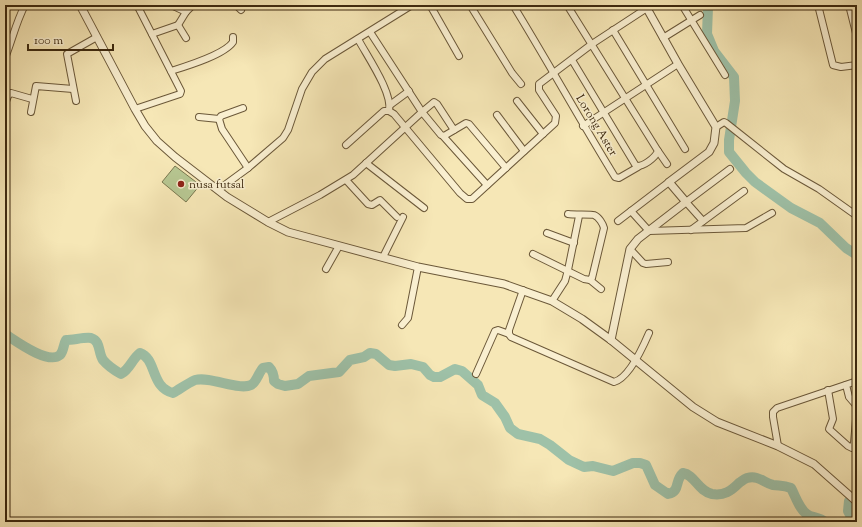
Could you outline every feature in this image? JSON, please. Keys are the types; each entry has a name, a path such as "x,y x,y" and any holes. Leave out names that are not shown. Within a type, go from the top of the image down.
{"street":[{"path":"5,58 13,39 17,21 25,5"},
{"path":"80,5 135,109 145,126 157,141 175,157 218,190 268,222 288,232 418,267 466,276 523,290 552,301 582,319 611,340 707,417 778,446 814,464 857,502"},
{"path":"135,109 181,93 181,90 137,5"},
{"path":"171,5 186,12"},
{"path":"152,34 178,25 186,12 193,5"},
{"path":"218,190 248,168 284,138 302,89 312,72 325,59 412,5"},
{"path":"430,5 459,56"},
{"path":"470,5 512,73 521,84"},
{"name":"Lorong Aster","path":"513,5 554,73 583,126 615,177 619,178 626,175 638,167"},
{"path":"567,5 666,164"},
{"path":"682,5 725,75"},
{"path":"818,5 833,65 840,67 857,65"},
{"path":"849,5 857,37"},
{"path":"358,39 387,92 390,108 394,114 445,176 467,199 472,199 555,123 556,116 539,90 539,84 592,44 646,7 678,64 716,126 714,143 709,152 618,221"},
{"path":"664,38 700,14"},
{"path":"178,25 186,38"},
{"path":"614,30 685,149"},
{"path":"370,32 422,112 487,185"},
{"path":"76,101 67,54 97,37"},
{"path":"171,72 213,56 229,47 233,42 233,37"},
{"path":"572,60 636,166 642,166 656,155 658,151"},
{"path":"583,126 678,64"},
{"path":"31,112 32,100 36,86 73,89"},
{"path":"346,144 409,91"},
{"path":"5,104 6,98 11,93 32,100"},
{"path":"517,101 543,134"},
{"path":"268,222 346,180 435,102 454,130"},
{"path":"219,120 221,116 243,108"},
{"path":"497,115 524,151"},
{"path":"199,117 219,120"},
{"path":"219,120 222,129 248,168"},
{"path":"716,126 724,122 784,169 819,189 857,216"},
{"path":"443,136 466,123 469,124 506,168"},
{"path":"366,163 424,208"},
{"path":"611,340 630,250 633,244 730,169"},
{"path":"346,180 368,204 372,205 380,200 400,217 383,257"},
{"path":"669,182 703,221"},
{"path":"691,230 744,191"},
{"path":"631,211 649,231 746,228 772,213"},
{"path":"568,214 579,216 594,215 603,225 604,228 592,278 590,280"},
{"path":"552,301 565,281 579,216"},
{"path":"547,233 574,243"},
{"path":"326,269 339,246"},
{"path":"630,250 643,263 646,264 668,262"},
{"path":"533,254 590,280 601,289"},
{"path":"402,325 408,318 418,267"},
{"path":"509,334 523,290"},
{"path":"476,374 495,331 498,330 509,334 514,339 614,382 619,379 636,360 649,334"},
{"path":"778,446 773,417 774,410 857,381"},
{"path":"828,390 833,419 829,429 852,448 854,443 857,408 849,397 846,385"}],"green space":[{"name":"nusa futsal","path":"175,166 200,185 186,202 162,182"}],"waterway":[{"path":"706,5 708,7 707,34 714,51 734,77 735,101 729,140 729,152 755,182 791,208 820,223 846,248 857,255"},
{"path":"5,334 32,351 48,357 60,355 66,340 91,338 98,344 103,360 111,368 121,374 140,353 149,361 161,385 166,390 173,393 192,381 202,379 239,386 251,385 263,368 269,367 273,373 274,381 278,384 285,386 298,384 309,376 339,372 350,360 364,357 370,353 376,354 389,365 395,366 411,364 423,367 430,375 434,377 440,377 455,369 462,371 478,385 482,395 495,403 505,417 510,428 518,434 540,439 569,460 584,467 593,466 613,471 633,463 640,463 646,465 655,485 668,494 675,491 680,476 683,473 691,477 703,490 712,494 727,492 746,478 758,478 773,485 791,488 804,511 810,516 825,522"},
{"path":"849,501 848,511 854,522"}],"place":[{"name":"nusa futsal","path":"181,184"}]}
